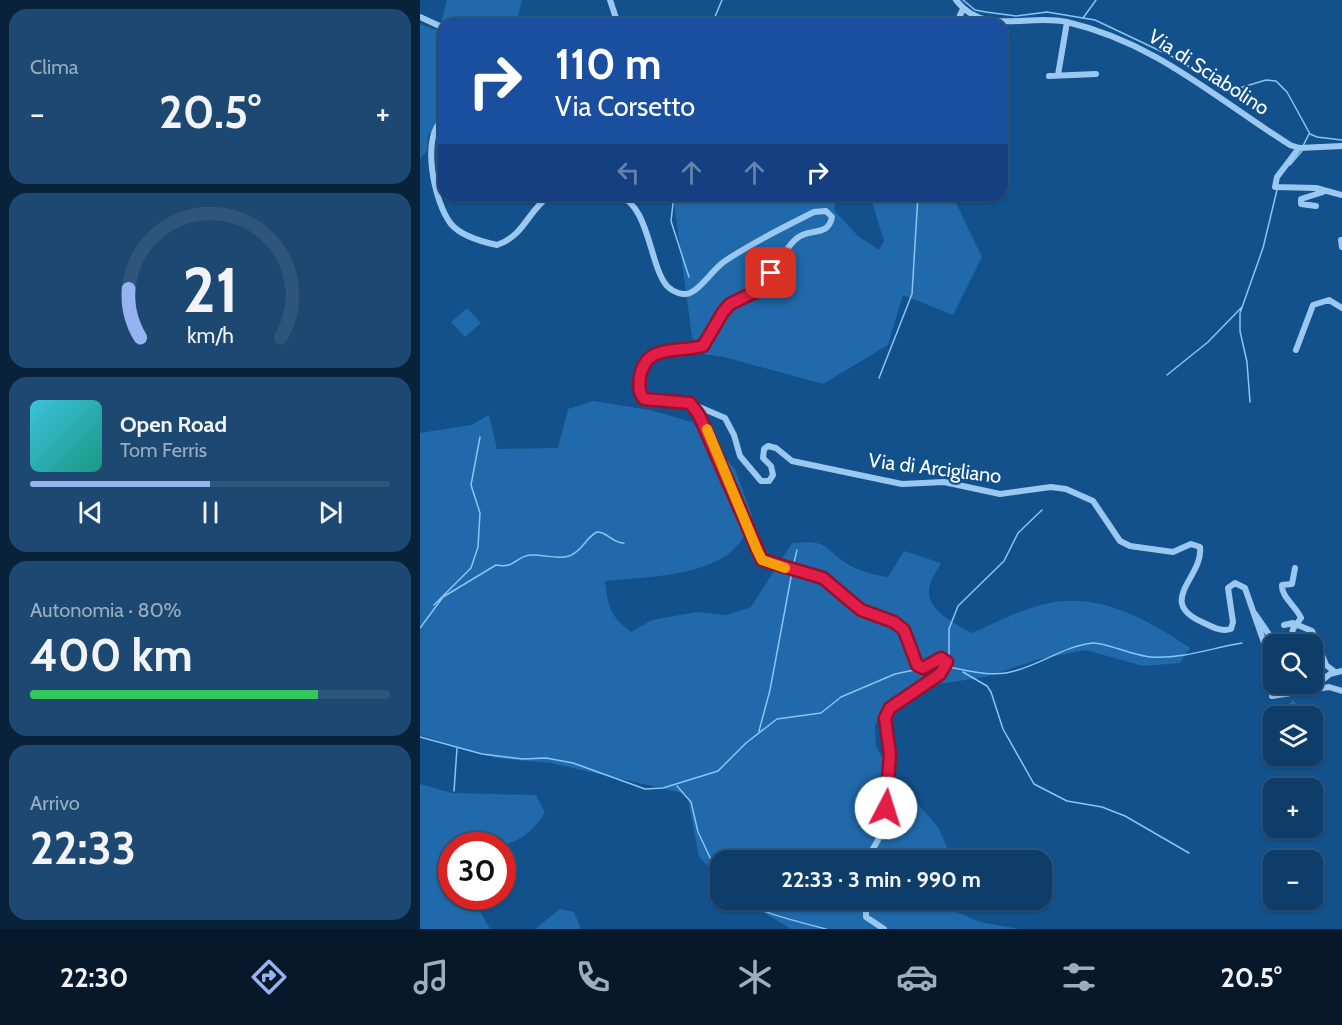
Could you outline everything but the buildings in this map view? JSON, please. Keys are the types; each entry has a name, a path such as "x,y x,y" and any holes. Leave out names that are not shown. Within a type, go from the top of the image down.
{"street":[{"path":"610,0 616,18"},
{"name":"Via di Sciabolino","path":"956,0 963,9 982,18"},
{"path":"959,18 963,9"},
{"path":"420,17 438,25"},
{"name":"Via di Sciabolino","path":"1008,20 1047,18 1067,22 1110,34 1143,48 1178,68 1288,144 1299,148"},
{"path":"1058,75 1067,22"},
{"path":"1049,76 1096,74"},
{"path":"438,122 431,134 428,172 438,195"},
{"path":"1342,146 1299,148 1277,177 1275,188 1312,188 1342,195"},
{"path":"1316,206 1305,206 1301,204 1301,199 1323,192"},
{"path":"441,201 451,224 459,230 497,245 509,241 521,230 532,209 542,201"},
{"name":"Via di Arcigliano","path":"626,201 631,205 648,236 661,278 669,288 680,294 691,292 725,261 814,212 826,211 832,218 830,226 824,231 807,233 796,238 759,290 730,304 723,312 703,346 659,351 646,360 639,382 640,395 644,399 690,403 725,418 734,435 740,456 761,482 769,481 773,475 771,466 763,458 764,449 773,446 792,460 902,484 944,482 1000,494 1051,487 1071,490 1094,501 1120,541 1130,546 1173,552 1191,544 1200,547 1200,555 1182,600 1183,608 1191,617 1218,629 1231,629 1233,622 1228,591 1235,583 1246,590 1263,641"},
{"path":"1296,350 1313,305 1329,300 1342,308"},
{"path":"690,403 704,424 762,560 823,578 861,610 894,622 904,630 917,665 923,668 941,658 946,666 890,708 885,718 890,754 888,796 878,840 872,850"},
{"path":"1292,634 1301,618 1296,607 1282,595 1281,589 1282,585 1292,584 1295,568"},
{"path":"1251,609 1269,634"},
{"path":"1284,625 1293,623 1312,631 1326,665 1338,672 1323,681"},
{"path":"1323,688 1335,687 1342,691"},
{"path":"866,910 866,917 884,929"}],"shaded area":[{"path":"447,0 522,0 518,18 442,18"},
{"path":"420,24 438,31 438,134 428,134 427,151 420,159"},
{"path":"674,201 836,201 834,210 858,236 879,250 884,241 872,201 955,201 982,257 953,315 903,295 888,345 823,384 724,357 703,354 692,337"},
{"path":"467,308 481,323 465,337 451,322"},
{"path":"593,401 650,410 692,422 735,469 752,515 741,541 730,553 715,562 678,573 605,581 607,598 614,616 631,632 652,620 697,612 726,615 751,607 792,543 805,542 821,544 855,568 888,577 904,551 941,563 930,584 930,598 944,616 972,633 1007,617 1045,604 1084,601 1121,610 1157,627 1190,648 1180,663 1143,666 1086,650 1039,659 985,677 919,687 892,697 883,708 875,725 876,746 891,773 938,827 948,850 710,850 710,868 699,857 687,794 551,763 495,758 420,735 420,433 471,425 489,415 497,449 558,448 568,409"},
{"path":"1293,700 1298,706 1286,706"},
{"path":"420,784 452,793 536,795 545,813 535,826 516,840 516,832 438,832 438,910 479,910 490,929 420,929"},
{"path":"560,909 574,912 581,929 535,929"},
{"path":"760,910 952,910 980,922 1019,929 791,929"}],"waterway":[{"path":"714,18 722,0"},
{"path":"963,0 975,10 986,12 1016,16 1047,12 1095,20 1173,57 1225,88 1236,89 1266,80 1276,81 1287,92 1310,134 1342,140"},
{"path":"1083,18 1096,0"},
{"path":"1303,146 1309,134"},
{"path":"1290,165 1302,151"},
{"path":"1250,402 1247,362 1240,331 1240,313 1263,248 1277,190"},
{"path":"673,201 671,221 689,277"},
{"path":"879,378 912,294 918,201"},
{"path":"1167,375 1208,342 1241,308"},
{"path":"434,605 471,568 478,547 480,513 471,485 480,437"},
{"path":"949,660 949,629 958,606 1004,561 1018,533 1042,510"},
{"path":"420,628 443,597 496,565 512,564 531,555 569,556 578,551 597,532 624,543"},
{"path":"793,567 797,550"},
{"path":"759,731 770,690 792,572"},
{"path":"947,667 983,673 1006,673 1028,667 1071,648 1093,643 1151,657 1186,655 1242,643"},
{"path":"930,668 943,667"},
{"path":"420,737 482,754 523,759 546,758 573,763 645,789 663,788 718,771 746,743 777,719 821,713 841,697 895,674 919,669"},
{"path":"963,672 987,686 991,692 1003,729 1034,784 1067,801 1102,807 1125,816 1189,853"},
{"path":"454,791 457,748"},
{"path":"677,786 691,802 698,832 710,858"},
{"path":"763,910 826,929"}],"slow traffic":[{"path":"707,429 762,560 785,568"}],"route":[{"path":"771,273 759,290 730,304 703,346 659,351 649,356 642,368 639,382 640,395 644,399 690,403 699,415 762,560 823,578 861,610 894,622 904,630 917,665 923,668 941,658 947,662 946,668 940,674 890,708 885,718 890,754 886,808"}]}
